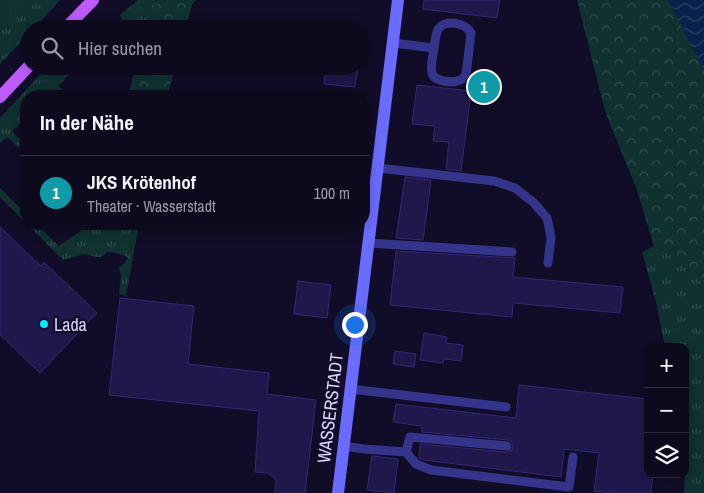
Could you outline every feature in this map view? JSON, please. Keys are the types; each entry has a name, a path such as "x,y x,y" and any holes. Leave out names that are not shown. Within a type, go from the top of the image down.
{"main road":[{"path":"73,20 92,0"},
{"name":"WASSERSTADT","path":"338,493 398,0"},
{"path":"0,97 21,75"}],"lane":[{"path":"447,23 464,25 469,28 471,33 466,75 462,80 456,82 438,80 433,77 431,72 434,48 438,30 442,25 447,23"},
{"path":"393,43 434,48"},
{"path":"378,168 494,181 515,188 534,202 547,218 551,237 548,263"},
{"path":"369,243 512,252"},
{"path":"350,389 506,407"},
{"path":"406,452 410,437 507,446"},
{"path":"343,446 406,452 416,464 431,470 569,487 574,457"}],"green space":[{"path":"0,0 18,0 10,22 0,31"},
{"path":"18,0 60,0 42,20 20,20 20,43 0,64 0,31 10,22"},
{"path":"138,0 167,0 151,11 146,20 123,20 120,15"},
{"path":"167,0 196,0 192,5 188,20 146,20 151,11"},
{"path":"577,0 668,0 704,70 704,288 685,258 654,246 637,190 605,111"},
{"path":"40,75 69,75 58,86 62,90 26,90"},
{"path":"133,75 136,75 138,77 136,90 130,90"},
{"path":"136,75 173,75 169,90 136,90 138,78"},
{"path":"20,96 20,123 12,132 20,139 18,147 7,137 0,143 0,118"},
{"path":"0,188 20,208 20,217 0,197"},
{"path":"33,230 42,230 59,246 82,230 138,230 126,296 119,294 121,275 119,268 128,258 123,255 107,252 102,257 85,254 63,260"},
{"path":"654,246 685,257 704,288 704,493 684,493 685,478 689,478 689,343 664,343 656,302 642,252"}],"water":[{"path":"668,0 704,0 704,70"}],"building":[{"path":"424,0 500,0 497,18 423,9"},
{"path":"325,75 357,75 355,87 324,84"},
{"path":"417,85 471,91 461,171 446,169 449,142 433,141 435,126 412,124"},
{"path":"405,177 431,180 423,240 396,238"},
{"name":"Lada","path":"0,227 41,266 44,262 97,313 40,373 0,335"},
{"path":"396,251 515,258 513,277 623,287 620,313 513,303 512,317 390,305"},
{"path":"298,281 331,285 327,318 294,314"},
{"path":"120,298 194,306 188,364 269,373 267,394 316,400 305,493 275,493 276,479 267,473 255,472 259,411 109,395"},
{"path":"424,333 447,337 446,343 463,345 461,361 444,359 443,363 420,360"},
{"path":"395,351 416,354 414,367 393,364"},
{"path":"519,385 644,399 644,478 653,478 651,493 594,491 599,453 564,449 561,477 424,460 419,458 420,444 506,452 512,450 513,444 508,440 422,432 422,426 393,422 396,404 516,418"},
{"path":"372,456 398,459 394,493 367,490"}],"place":[{"name":"JKS Krötenhof","path":"484,87"},
{"name":"Lada","path":"44,324"}]}
